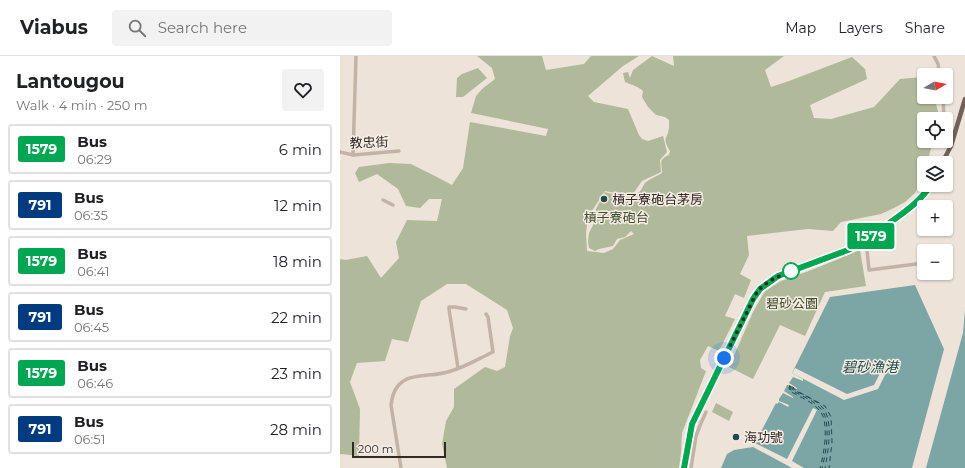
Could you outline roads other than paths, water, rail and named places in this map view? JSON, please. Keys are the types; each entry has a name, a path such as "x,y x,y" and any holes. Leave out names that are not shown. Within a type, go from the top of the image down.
{"main road":[{"path":"953,139 965,99"},
{"path":"684,468 692,424 757,292 778,276 848,250 866,240 910,208 926,192"}],"street":[{"path":"353,154 356,56"},
{"path":"934,56 939,68"},
{"name":"教忠街","path":"340,152 353,154 399,151"},
{"path":"382,200 393,205"},
{"path":"866,240 869,270 917,264"},
{"path":"458,368 448,309 453,306 466,309"},
{"path":"401,468 391,405 395,390 403,381 410,377 451,371 493,352 488,317 486,314"},
{"path":"691,468 696,436 706,412"}],"water":[{"name":"碧砂漁港","path":"915,285 944,349 912,468 721,468 727,454 734,450 753,447 776,403 777,404 779,402 788,407 789,405 779,401 779,399 783,393 793,398 784,391 787,385 797,389 789,383 793,377 803,381 803,379 792,373 830,297"},
{"path":"965,310 965,468 926,468 963,333"}],"place":[{"name":"槓子寮砲台茅房","path":"604,199"},
{"name":"海功號","path":"736,437"}],"park label":[{"name":"槓子寮砲台","path":"616,217"},
{"name":"碧砂公園","path":"792,303"}]}
